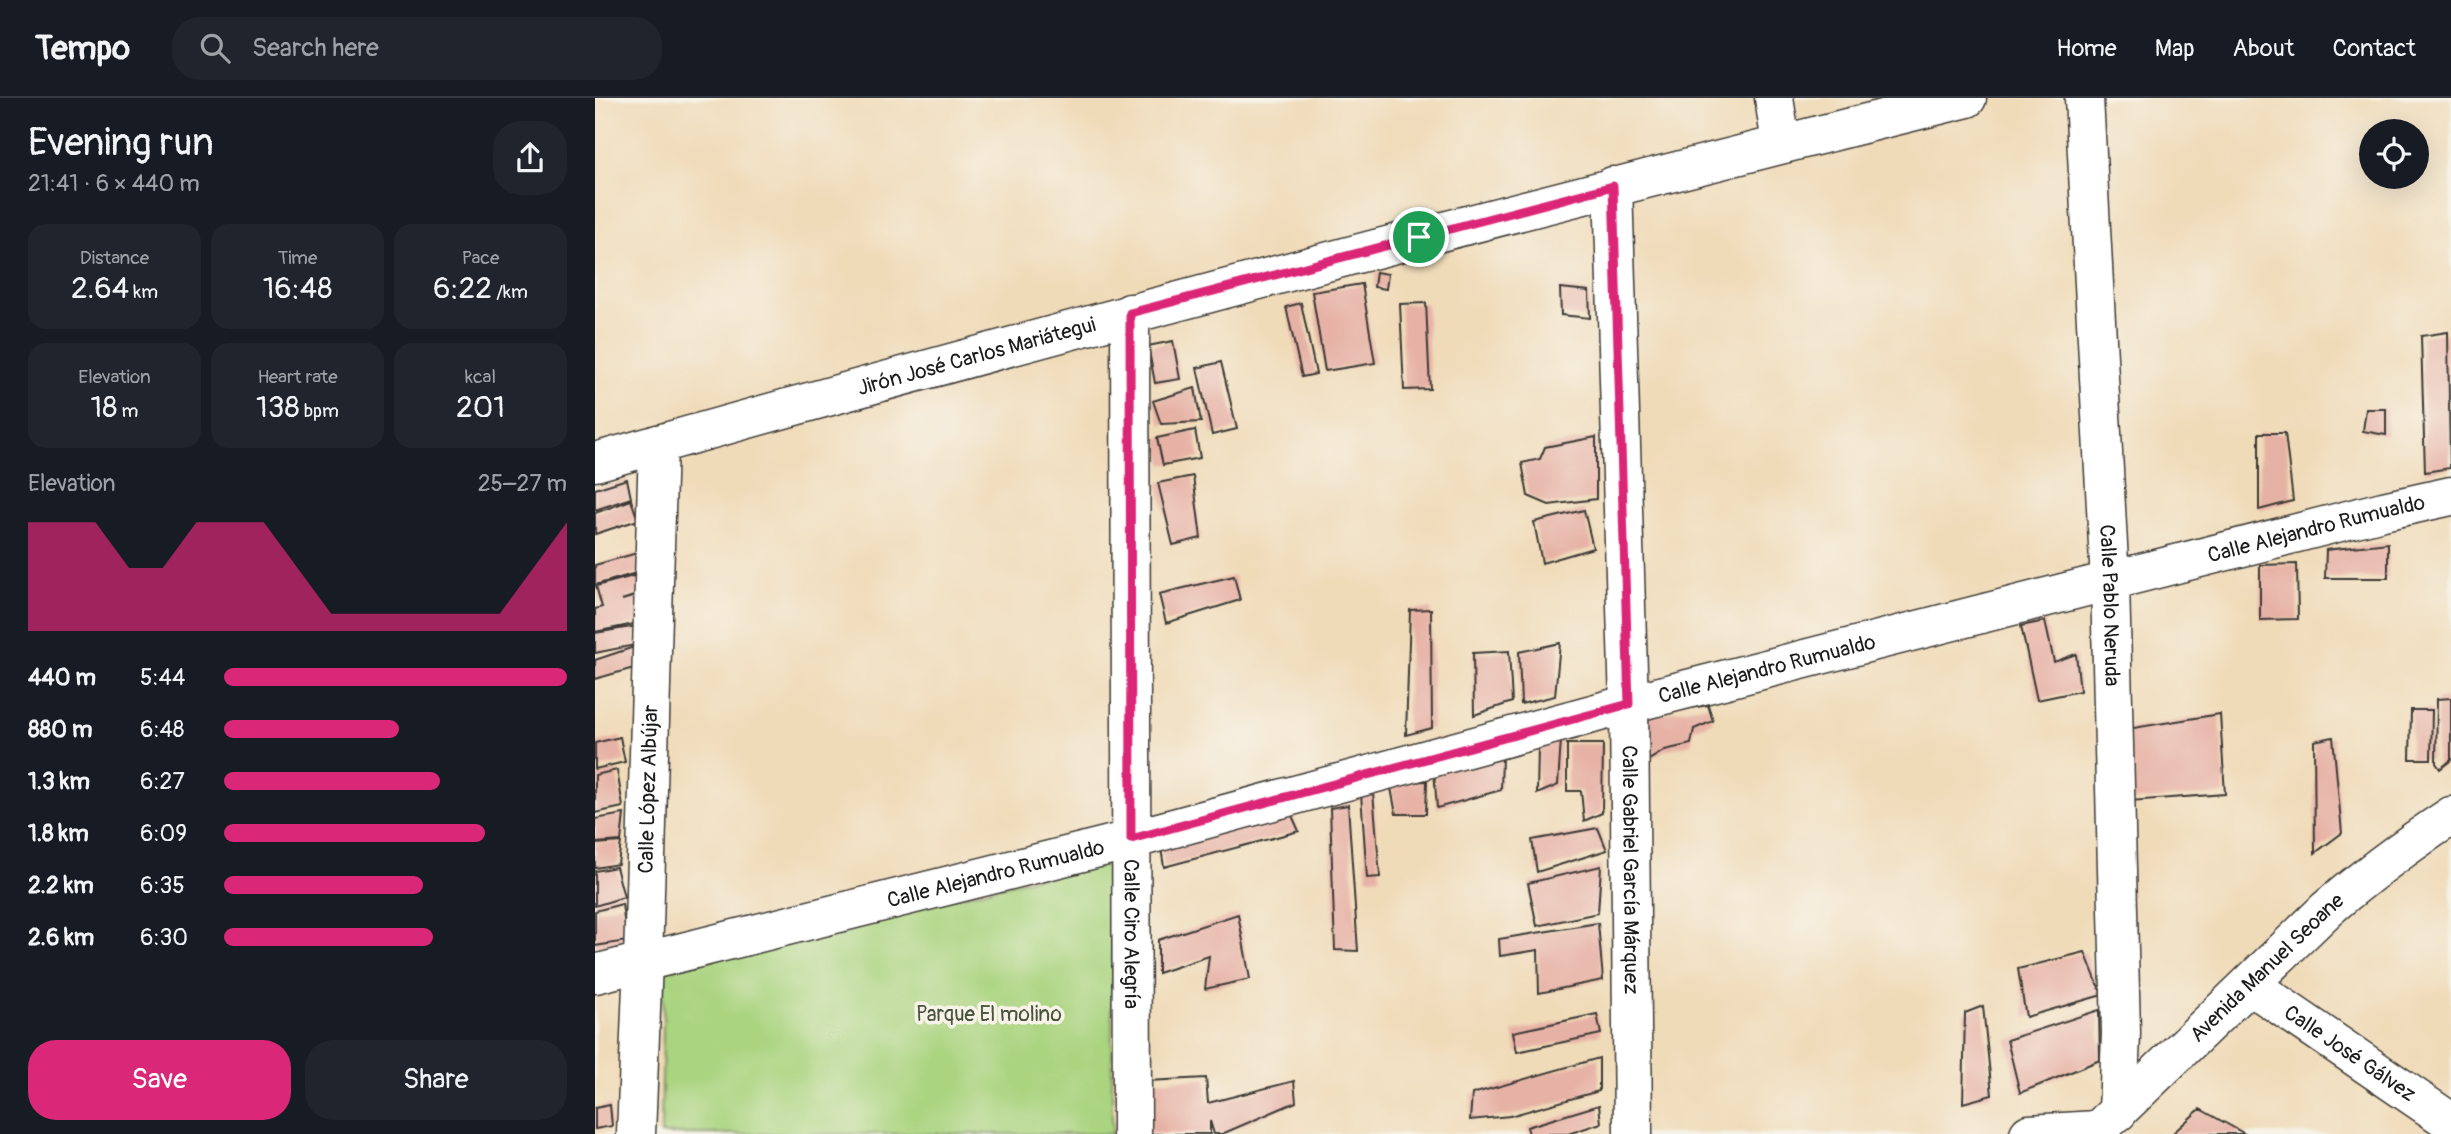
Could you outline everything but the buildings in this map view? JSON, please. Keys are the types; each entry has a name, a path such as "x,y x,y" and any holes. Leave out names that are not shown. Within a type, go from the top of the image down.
{"street":[{"path":"1774,98 1780,145"},
{"name":"Jirón José Carlos Mariátegui","path":"595,462 1130,313 1613,186 1967,98"},
{"name":"Calle Pablo Neruda","path":"2084,98 2110,582 2121,1033 2103,1125"},
{"name":"Calle Gabriel García Márquez","path":"1613,186 1629,704 1633,1134"},
{"name":"Calle Ciro Alegría","path":"1130,313 1132,1134"},
{"name":"Calle López Albújar","path":"636,1134 658,444"},
{"name":"Calle Alejandro Rumualdo","path":"595,974 1131,839 1629,704 2383,511 2451,496"},
{"name":"Avenida Manuel Seoane","path":"2103,1125 2327,909 2363,878 2451,816"},
{"name":"Calle José Gálvez","path":"2250,985 2451,1122"},
{"path":"2029,1134 2103,1125"}],"green space":[{"name":"Parque El molino","path":"1112,858 1112,1134 661,1134 664,971"}],"route":[{"path":"1613,186 1629,704 1131,839 1130,313 1419,237 1613,186"}]}
